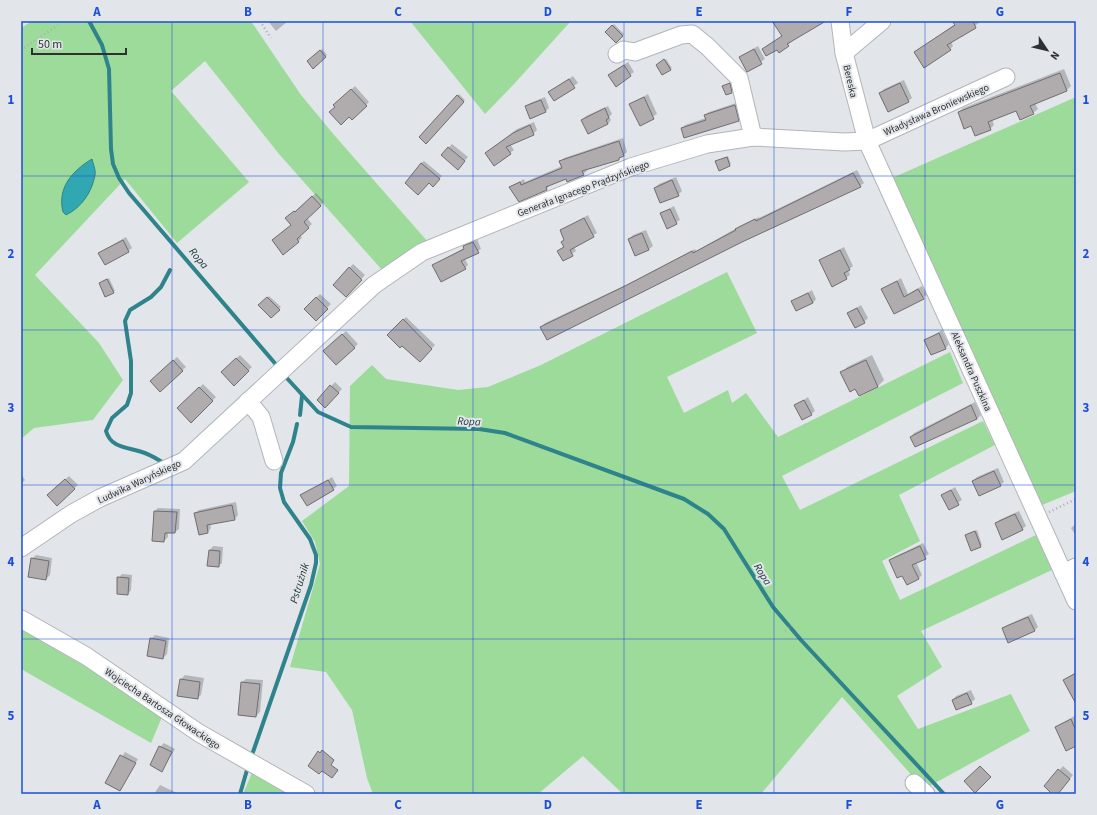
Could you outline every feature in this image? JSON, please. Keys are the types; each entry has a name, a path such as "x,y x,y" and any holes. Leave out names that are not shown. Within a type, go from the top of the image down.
{"street":[{"name":"Bereska","path":"840,21 844,53 867,141"},
{"path":"844,53 882,21"},
{"path":"617,54 624,50 634,52 681,35 692,34 707,46 739,78 742,84 753,137"},
{"name":"Władysława Broniewskiego","path":"867,141 1006,77"},
{"name":"Generała Ignacego Prądzyńskiego","path":"422,252 631,167 708,144 735,138 753,137 844,142 867,141"},
{"name":"Aleksandra Puszkina","path":"867,141 1038,517 1069,570 1076,601"},
{"name":"Ludwika Waryńskiego","path":"21,548 71,514 100,498 184,460 374,285 422,252"},
{"path":"248,401 261,416 274,461"},
{"name":"Wojciecha Bartosza Głowackiego","path":"21,619 86,656 198,733 306,794"}],"path":[{"path":"260,21 271,38"},
{"path":"21,50 58,25"},
{"path":"1038,517 1076,499"},
{"path":"785,631 794,623"}],"green space":[{"path":"32,21 251,21 301,95 428,242 383,271 279,154 205,61 171,91 249,182 177,243 125,179 35,275 99,343 123,380 93,420 34,428 21,439 21,28"},
{"path":"410,21 571,21 485,114"},
{"path":"1076,97 1076,491 1042,505 892,178"},
{"path":"727,272 757,333 667,377 684,413 728,390 732,403 746,393 778,437 950,352 963,383 782,476 800,510 983,421 995,445 899,495 920,541 882,561 900,600 1036,535 1052,570 921,631 942,667 897,696 918,729 1011,694 1030,731 924,789 842,697 761,794 623,794 583,756 538,794 373,794 367,778 352,710 326,672 290,667 320,564 315,542 302,521 349,486 350,386 372,365 386,379 458,390 488,387 541,365"},
{"path":"21,627 89,664 162,717 151,743 21,669"},
{"path":"252,773 288,794 243,794"}],"water":[{"path":"92,159 95,173 94,181 89,193 77,208 66,215 63,212 62,203 64,188 72,175"}],"building":[{"path":"772,21 826,21 787,44 789,46 779,53 777,50 766,56 762,49 782,36"},
{"path":"952,21 973,21 976,28 947,45 951,50 924,68 914,52 955,25"},
{"path":"612,25 623,36 616,43 605,32"},
{"path":"754,49 762,64 747,72 739,57"},
{"path":"320,50 326,57 313,69 307,61"},
{"path":"664,59 671,70 662,75 656,65"},
{"path":"624,65 631,76 616,87 608,75"},
{"path":"1060,73 1067,91 1030,106 1034,114 1020,120 1016,111 988,122 991,130 975,136 971,126 964,129 958,112"},
{"path":"569,79 575,88 554,101 548,92"},
{"path":"730,83 732,93 726,95 722,86"},
{"path":"900,83 909,102 888,112 879,93"},
{"path":"351,89 367,106 352,120 349,117 341,125 329,112 335,107 333,105"},
{"path":"457,95 464,102 426,144 419,137"},
{"path":"644,97 654,119 640,126 629,104"},
{"path":"541,100 546,112 530,119 525,106"},
{"path":"735,105 739,121 684,138 681,128 706,120 704,115"},
{"path":"605,108 609,118 606,120 608,124 588,134 581,120"},
{"path":"530,125 534,135 506,147 511,154 494,166 485,153 513,133"},
{"path":"619,141 624,156 619,158 619,160 582,171 584,175 567,182 566,179 546,187 547,190 519,202 509,187 520,182 521,185 562,168 559,161"},
{"path":"448,147 465,161 458,170 441,155"},
{"path":"727,157 730,166 719,171 715,161"},
{"path":"421,163 440,179 433,187 429,183 418,195 405,183"},
{"path":"853,173 861,187 742,242 547,340 540,327 625,286 692,251 693,253 755,219 756,221"},
{"path":"672,180 679,196 660,203 654,188"},
{"path":"312,196 321,206 304,222 309,228 297,239 299,242 283,255 272,240 291,225 285,218 294,211 295,212"},
{"path":"670,209 677,224 667,229 660,213"},
{"path":"584,218 594,237 570,250 573,256 563,261 557,251 564,247 561,242 564,240 560,230"},
{"path":"642,233 649,250 635,256 628,239"},
{"path":"123,240 129,252 105,265 98,253"},
{"path":"473,242 479,253 461,261 466,269 441,282 432,265 464,249 463,246"},
{"path":"840,250 850,270 844,273 847,279 832,287 819,260"},
{"path":"349,267 362,280 346,297 333,285"},
{"path":"107,279 114,293 105,297 99,283"},
{"path":"897,281 904,297 918,289 924,299 894,314 881,289"},
{"path":"808,293 813,303 796,311 791,301"},
{"path":"267,297 280,310 271,318 258,305"},
{"path":"316,297 328,309 316,321 304,309"},
{"path":"857,308 865,323 855,328 847,313"},
{"path":"403,319 432,349 420,362 402,346 400,348 387,335"},
{"path":"939,333 946,349 931,355 924,340"},
{"path":"342,334 355,348 336,365 323,351"},
{"path":"236,358 249,371 234,386 221,372"},
{"path":"173,360 183,371 160,392 150,381"},
{"path":"866,360 878,387 859,396 855,389 850,392 840,372"},
{"path":"330,385 339,393 325,408 317,400"},
{"path":"199,387 213,401 191,423 177,408"},
{"path":"804,400 812,415 802,420 794,405"},
{"path":"971,405 977,419 915,447 910,437"},
{"path":"994,471 1001,486 979,496 972,481"},
{"path":"65,479 75,489 57,506 47,495"},
{"path":"328,480 334,490 307,506 300,495"},
{"path":"951,490 959,505 949,510 941,495"},
{"path":"232,505 235,520 207,525 208,533 199,535 194,513"},
{"path":"154,511 177,512 175,533 165,533 164,542 152,541"},
{"path":"1015,514 1023,530 1002,540 995,523"},
{"path":"975,531 981,547 971,551 965,535"},
{"path":"920,546 926,559 912,565 919,579 907,585 902,576 897,578 889,560"},
{"path":"209,550 220,551 219,567 207,566"},
{"path":"31,558 49,561 46,580 28,577"},
{"path":"117,577 129,578 128,595 117,594"},
{"path":"1028,617 1035,631 1008,643 1002,628"},
{"path":"150,638 166,641 163,659 147,656"},
{"path":"1076,673 1076,704 1063,680"},
{"path":"180,679 200,682 198,699 177,696"},
{"path":"241,682 260,684 256,717 238,715"},
{"path":"967,693 972,704 956,710 952,700"},
{"path":"1071,719 1076,731 1076,746 1066,751 1055,727"},
{"path":"159,746 172,752 162,772 150,765"},
{"path":"322,750 334,760 331,765 338,770 332,778 322,771 319,774 308,766 318,751 320,753"},
{"path":"120,755 136,763 120,791 105,783"},
{"path":"980,766 991,777 975,793 964,781"},
{"path":"1058,769 1070,779 1058,794 1052,794 1044,786"}],"waterway":[{"name":"Ropa","path":"89,21 102,45 109,69 111,149 113,164 119,178 129,193 279,368"},
{"path":"164,463 145,453 115,444 108,437 106,431 112,418 127,405 131,393 131,361 125,321 130,310 151,297 161,287 170,270"},
{"name":"Ropa","path":"284,375 318,412 351,427 479,429 505,433 684,499 708,514 724,529 773,607 801,640 944,794"},
{"name":"Pstrużnik","path":"300,415 302,396"},
{"name":"Pstrużnik","path":"253,752 311,585 316,563 316,555 310,539 284,502 280,488 281,473 293,442 297,424"},
{"name":"Pstrużnik","path":"240,794 247,770"}]}
